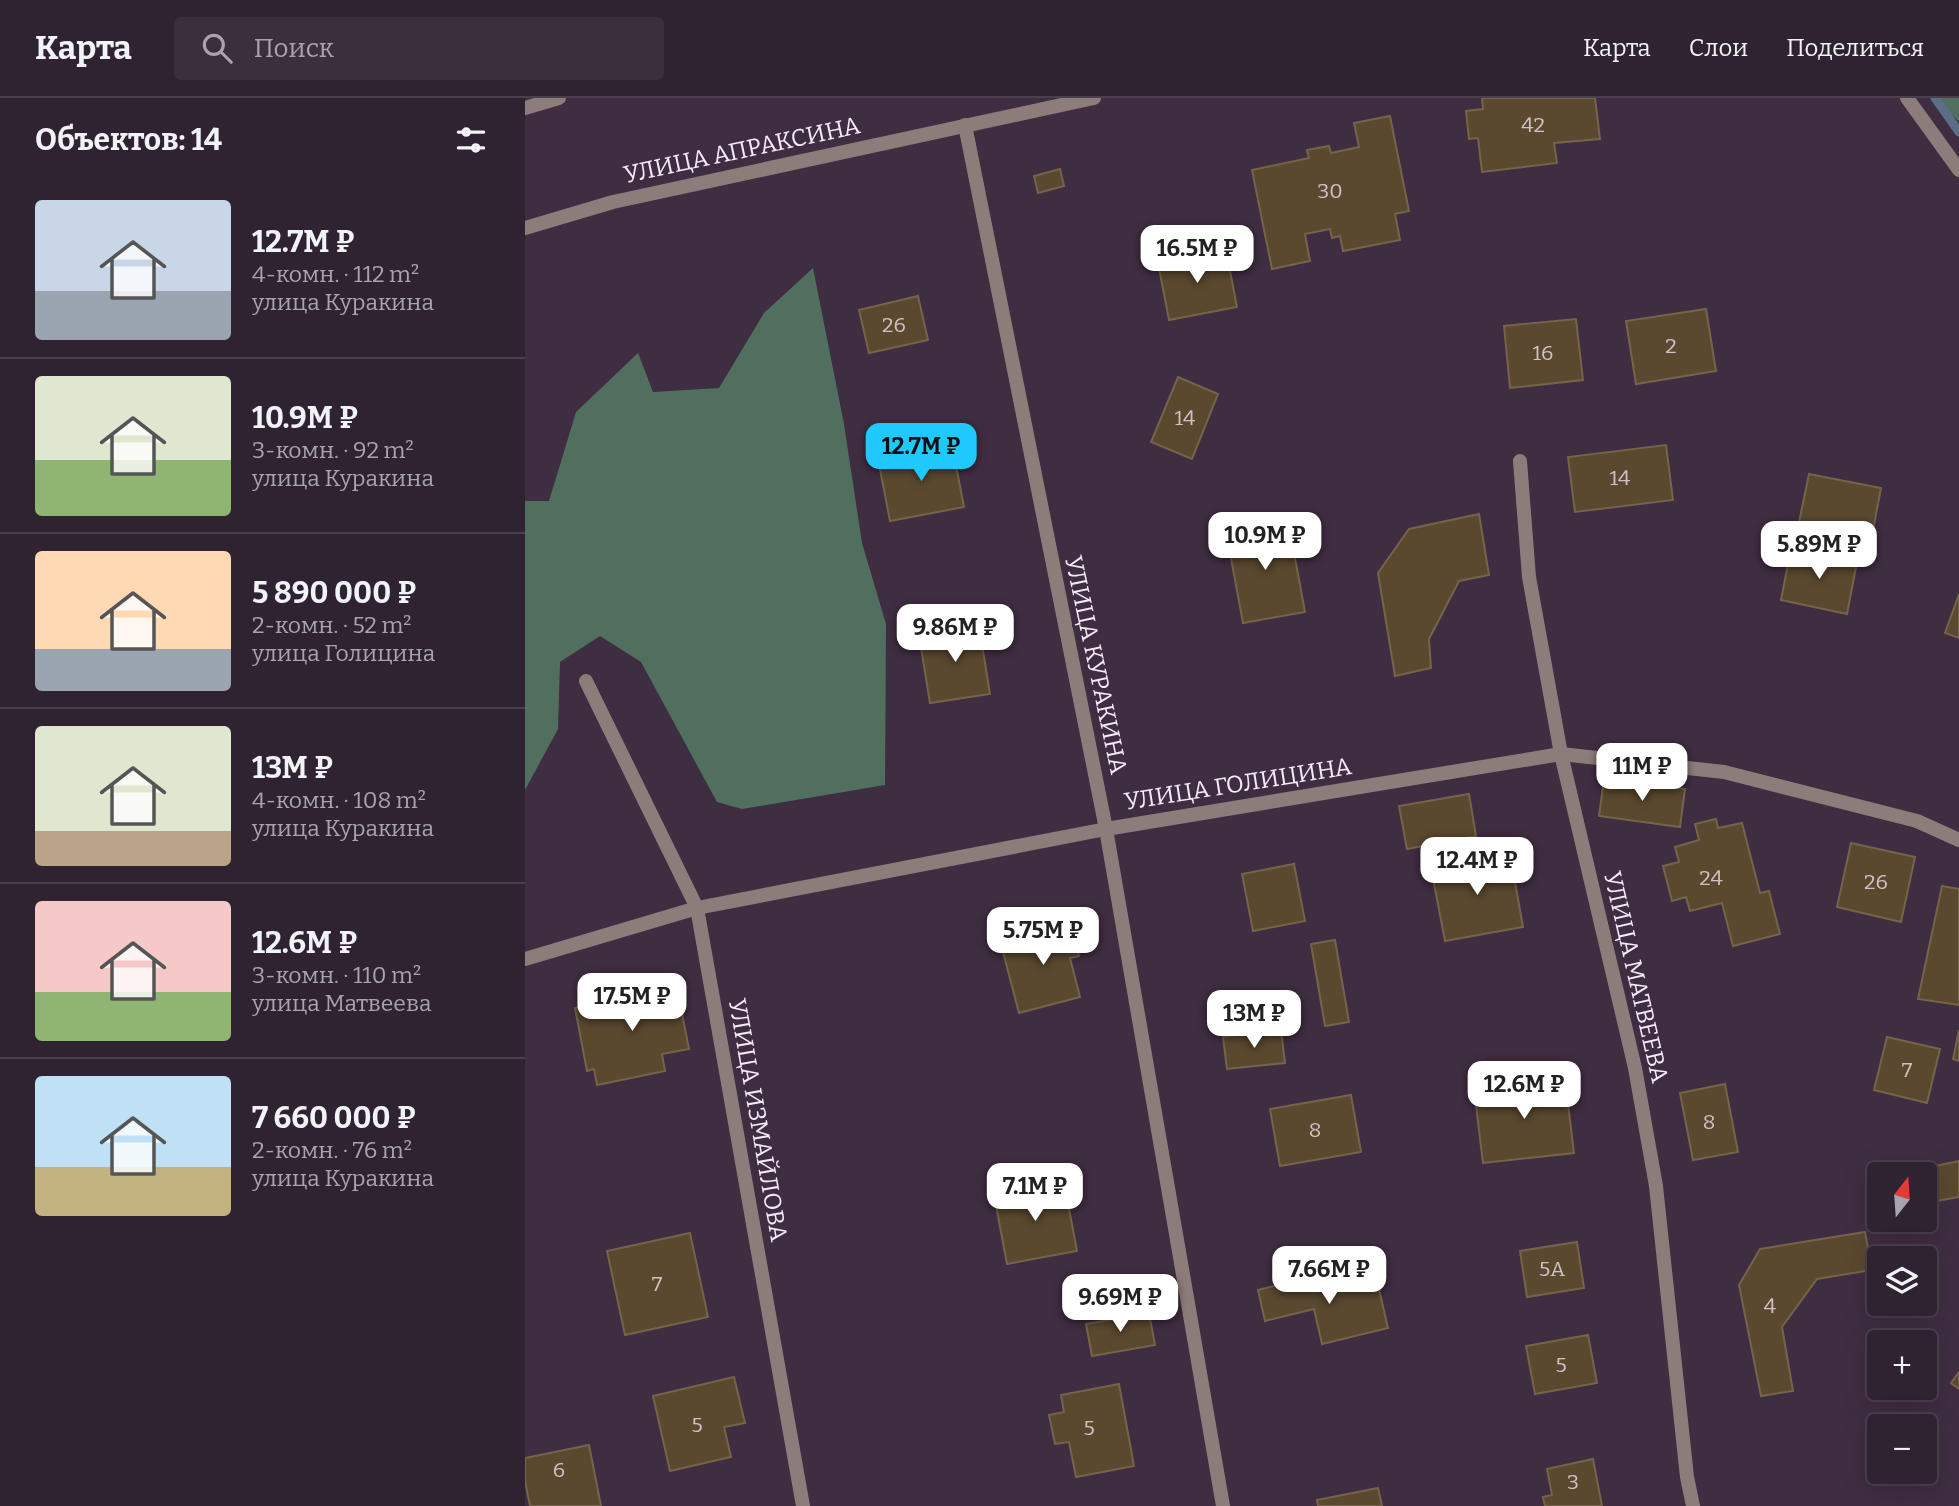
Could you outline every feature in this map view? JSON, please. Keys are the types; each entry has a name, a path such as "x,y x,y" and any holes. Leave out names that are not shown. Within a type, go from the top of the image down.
{"street":[{"path":"525,108 559,98"},
{"name":"УЛИЦА АПРАКСИНА","path":"525,228 613,202 1094,98"},
{"path":"1907,98 1959,170"},
{"name":"УЛИЦА КУРАКИНА","path":"965,125 1106,829 1223,1506"},
{"name":"УЛИЦА МАТВЕЕВА","path":"1520,461 1529,577 1562,754 1635,1068 1656,1186 1687,1477 1693,1506"},
{"name":"УЛИЦА ИЗМАЙЛОВА","path":"586,681 697,908 803,1506"},
{"name":"УЛИЦА ГОЛИЦИНА","path":"525,960 697,908 1106,829 1562,754 1724,772 1917,821 1959,840"}],"green space":[{"path":"1936,98 1959,98 1959,122"},
{"path":"813,268 844,424 862,543 886,624 885,785 742,809 717,802 641,662 600,636 560,662 558,729 525,790 525,501 549,501 576,412 638,353 653,392 719,388 764,313"}],"building":[{"path":"1482,98 1595,98 1600,139 1554,143 1557,163 1482,172 1478,138 1469,139 1466,111 1483,109"},
{"path":"1390,116 1409,211 1395,214 1400,240 1343,251 1340,236 1332,238 1330,229 1305,234 1310,261 1272,269 1252,170 1309,158 1307,150 1329,146 1331,153 1359,147 1354,123"},
{"path":"1060,169 1064,186 1038,193 1034,176"},
{"path":"1226,250 1237,307 1169,320 1158,263"},
{"path":"918,296 928,340 869,353 859,310"},
{"path":"1706,309 1716,371 1636,384 1626,321"},
{"path":"1576,319 1583,380 1510,388 1504,326"},
{"path":"1178,377 1218,394 1192,459 1151,442"},
{"path":"952,445 964,507 890,521 878,459"},
{"path":"1666,445 1673,500 1575,512 1568,457"},
{"path":"1809,474 1881,488 1870,546 1797,532"},
{"path":"1479,514 1489,575 1459,581 1429,639 1431,668 1395,676 1378,573 1409,529"},
{"path":"1288,520 1305,612 1243,623 1226,531"},
{"path":"1791,548 1857,562 1847,614 1781,600"},
{"path":"1959,594 1959,638 1945,633"},
{"path":"979,626 990,694 930,703 919,635"},
{"path":"1604,779 1685,789 1680,827 1599,816"},
{"path":"1469,794 1476,836 1407,849 1399,806"},
{"path":"1716,819 1718,828 1742,823 1760,893 1769,891 1780,934 1733,946 1722,903 1690,911 1686,897 1672,901 1663,866 1679,862 1675,847 1699,840 1695,824"},
{"path":"1851,843 1915,857 1901,922 1837,907"},
{"path":"1510,854 1523,927 1445,941 1431,868"},
{"path":"1294,864 1305,921 1253,931 1242,874"},
{"path":"1942,886 1959,889 1959,1005 1918,999"},
{"path":"1059,923 1061,930 1072,928 1079,956 1070,958 1080,997 1019,1013 1003,952 1015,949 1011,935"},
{"path":"1335,940 1349,1022 1325,1026 1311,944"},
{"path":"675,978 689,1049 662,1054 665,1071 597,1085 594,1069 587,1071 575,1008 650,993 648,983"},
{"path":"1281,1030 1285,1063 1227,1069 1223,1037"},
{"path":"1959,1030 1959,1061 1953,1059"},
{"path":"1887,1037 1940,1049 1927,1103 1874,1090"},
{"path":"1565,1079 1574,1153 1483,1163 1474,1089"},
{"path":"1725,1084 1738,1152 1693,1160 1680,1093"},
{"path":"1351,1095 1361,1152 1280,1166 1270,1109"},
{"path":"1959,1161 1959,1197 1937,1201 1937,1166"},
{"path":"1064,1182 1077,1251 1007,1264 994,1195"},
{"path":"1865,1232 1868,1246 1867,1271 1817,1279 1782,1327 1793,1391 1761,1396 1739,1285 1760,1249"},
{"path":"690,1233 708,1317 625,1335 607,1251"},
{"path":"1577,1242 1584,1288 1527,1297 1520,1251"},
{"path":"1319,1275 1322,1289 1376,1276 1388,1328 1322,1344 1314,1309 1265,1321 1258,1290"},
{"path":"1149,1313 1155,1345 1092,1356 1086,1324"},
{"path":"1588,1335 1597,1383 1535,1394 1526,1346"},
{"path":"1959,1372 1959,1389 1951,1383"},
{"path":"734,1377 745,1423 724,1427 731,1457 670,1471 653,1396"},
{"path":"1119,1384 1134,1466 1076,1477 1069,1442 1055,1444 1049,1415 1064,1412 1061,1395"},
{"path":"589,1445 601,1506 530,1506 525,1481 525,1458"},
{"path":"1593,1459 1602,1506 1545,1506 1543,1497 1552,1495 1547,1469"},
{"path":"1378,1488 1382,1506 1318,1506 1317,1500"}],"waterway":[{"path":"1935,98 1959,132"}]}
